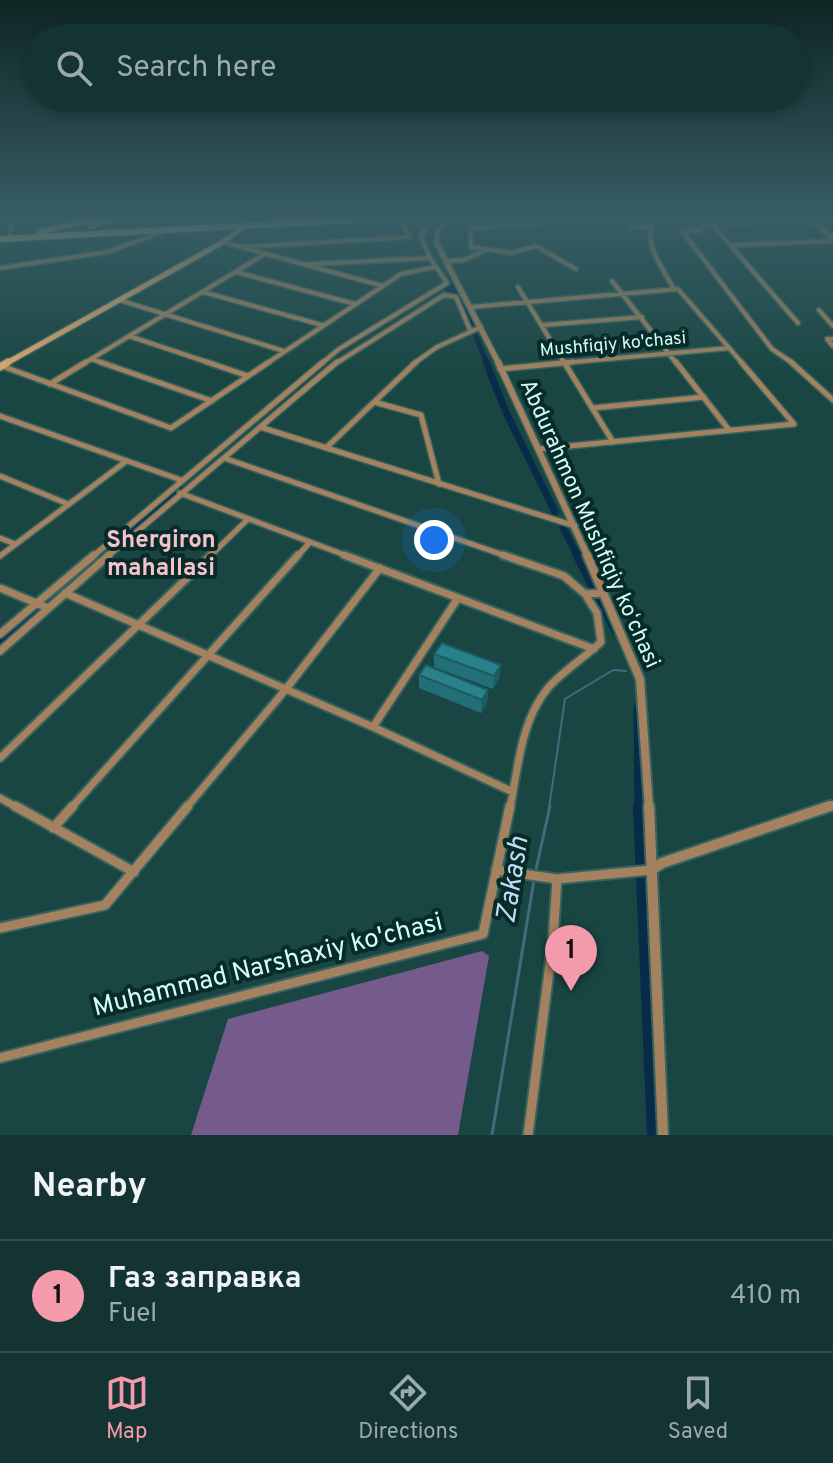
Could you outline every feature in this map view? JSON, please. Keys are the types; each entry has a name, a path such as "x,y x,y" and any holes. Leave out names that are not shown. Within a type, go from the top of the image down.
{"main road":[{"path":"1,366 175,269"}],"street":[{"path":"50,384 241,269"},
{"path":"320,269 383,286"},
{"path":"1,366 163,427 176,426 401,274 425,269"},
{"path":"0,634 339,349 447,283 436,269"},
{"name":"Abdurahmon Mushfiqiy koʻchasi","path":"452,269 575,526 640,679 663,1135"},
{"path":"664,269 674,289"},
{"path":"711,269 772,349 798,367 833,400"},
{"path":"750,269 798,323"},
{"path":"236,272 355,304"},
{"path":"612,281 729,430"},
{"path":"518,287 613,442"},
{"path":"471,307 678,289 794,424 539,449"},
{"path":"203,292 322,325"},
{"path":"0,651 180,493 346,355 444,295 456,297 470,330"},
{"path":"119,300 284,351"},
{"path":"819,310 833,326"},
{"path":"543,325 642,317"},
{"path":"326,448 413,364 470,330 481,327"},
{"path":"129,336 248,376"},
{"path":"833,339 827,339 833,346"},
{"path":"558,351 660,341"},
{"name":"Mushfiqiy ko'chasi","path":"500,369 729,348"},
{"path":"91,359 212,401"},
{"path":"593,408 704,397"},
{"path":"374,402 421,415 439,484"},
{"path":"1,418 192,484"},
{"path":"260,427 575,526"},
{"path":"224,458 564,576 585,594 597,613 601,642 554,679 538,699 527,726 496,870 542,879 650,870 662,863 833,805"},
{"path":"0,556 125,462"},
{"path":"0,476 68,504"},
{"path":"180,493 594,649"},
{"path":"0,758 248,519"},
{"path":"0,538 15,544"},
{"path":"53,828 310,542"},
{"path":"0,928 105,905 286,689 380,568"},
{"path":"0,588 48,608"},
{"path":"65,593 373,727 513,792"},
{"path":"585,594 604,593"},
{"path":"373,727 458,598"},
{"path":"0,798 134,872"},
{"name":"Muhammad Narshaxiy ko'chasi","path":"0,1058 483,934 496,870"},
{"path":"528,1135 553,940 557,879"}],"shaded area":[{"path":"482,951 489,956 458,1135 191,1135 228,1019"}],"building":[{"path":"442,643 501,665 494,676 434,654"},
{"path":"426,665 488,690 482,700 419,675"}],"waterway":[{"path":"452,278 456,284 448,289 456,291 471,324"},
{"path":"475,334 487,364"},
{"path":"486,362 505,410 555,512"},
{"path":"98,557 179,489"},
{"path":"563,528 578,557"},
{"path":"46,601 101,555"},
{"path":"577,555 594,588"},
{"path":"600,600 616,631"},
{"path":"0,643 36,610"},
{"name":"Zakash","path":"549,808 565,699 613,670 626,671"},
{"path":"638,708 639,808"},
{"name":"Zakash","path":"535,874 550,806"},
{"path":"639,806 653,1135"},
{"name":"Zakash","path":"492,1135 534,880"}],"place":[{"name":"Газ заправка","path":"571,991"}],"district":[{"name":"Shergiron mahallasi","path":"161,555"}]}
